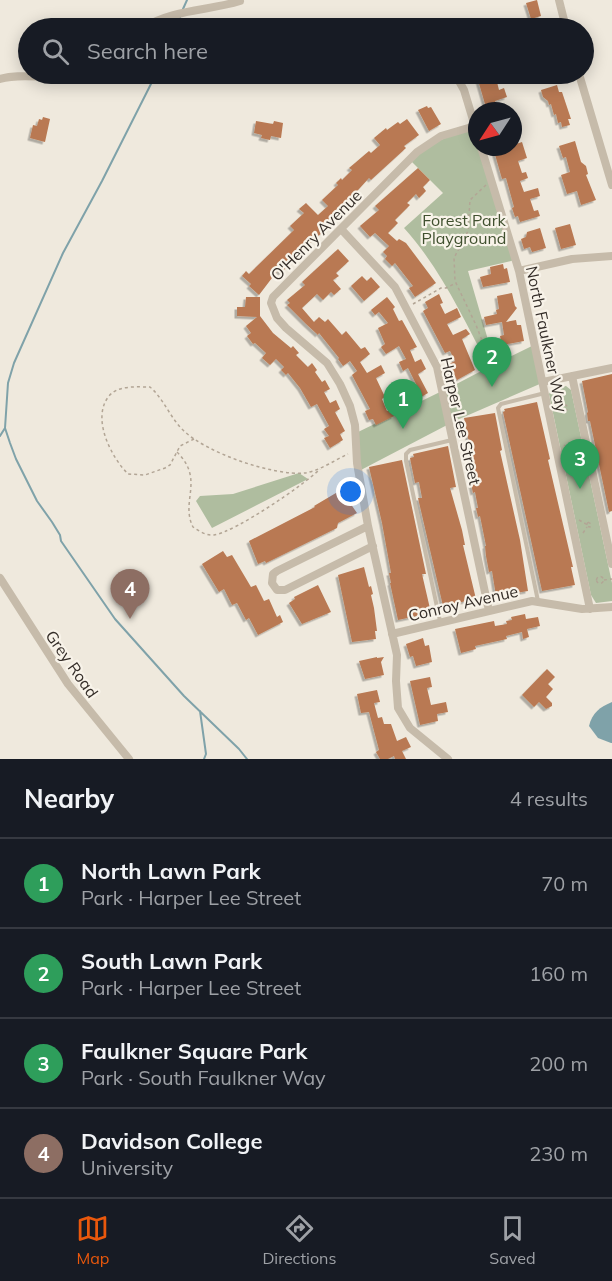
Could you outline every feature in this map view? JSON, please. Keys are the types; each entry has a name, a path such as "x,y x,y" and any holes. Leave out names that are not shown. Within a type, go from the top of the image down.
{"street":[{"path":"559,0 564,18"},
{"path":"164,18 186,11 240,1"},
{"path":"0,79 18,77"},
{"path":"460,84 468,103"},
{"path":"583,84 608,156 612,185"},
{"name":"O'Henry Avenue","path":"448,759 416,734 401,716 396,700 397,655 368,526 357,463 353,415 340,384 327,363 277,318 271,303 273,297 424,146 441,136 468,131"},
{"name":"North Faulkner Way","path":"484,156 519,271 590,609"},
{"name":"Harper Lee Street","path":"341,229 395,287 437,367 489,611"},
{"path":"519,271 572,259 612,256"},
{"path":"543,382 612,368"},
{"path":"572,376 612,564"},
{"path":"603,520 612,518"},
{"path":"368,526 277,571 273,574 272,583 277,590 285,590 373,546"},
{"name":"Grey Road","path":"0,578 61,675 129,759"},
{"name":"Conroy Avenue","path":"392,634 524,602 590,609 612,608"}],"lane":[{"path":"538,602 498,408 501,404 545,393"},
{"path":"440,622 406,454 410,450 453,440"}],"path":[{"path":"491,180 470,200 468,231 454,258 455,283 492,366"},
{"path":"407,307 455,283"},
{"path":"194,439 180,446 170,465 165,468 145,475 128,474 120,466 106,439 103,427 104,406 110,394 122,389 150,387 157,393 177,423 194,439 247,464 285,471 306,473 357,450"},
{"path":"177,452 183,459 192,479 188,519 192,528 212,536 224,532 278,501 312,477 322,466"},
{"path":"603,580 612,579"}],"green space":[{"name":"Forest Park Playground","path":"468,129 468,156 483,156 515,260 468,271 495,364 534,345 542,383 450,423 443,391 489,367 440,277 404,228 443,193 410,160 425,146"},
{"path":"566,386 571,390 612,583 612,601 596,603 591,595 549,394 552,389"},
{"path":"442,391 449,424 359,471 356,433"},
{"path":"299,473 308,479 212,528 196,501 200,496 233,494"}],"water":[{"path":"612,702 611,743 598,738 589,726 597,711"}],"building":[{"path":"537,0 541,16 531,18 526,3"},
{"path":"479,84 498,84 499,90 504,88 507,97 484,102"},
{"path":"557,85 559,92 562,92 571,119 568,119 570,125 562,127 541,90"},
{"path":"427,106 431,107 441,124 429,131 418,110"},
{"path":"43,117 50,119 45,142 30,138 33,125 37,126 39,119 42,120"},
{"path":"407,119 419,135 404,146 406,148 371,180 369,178 349,200 352,203 335,218 337,220 303,249 305,251 281,273 278,270 259,295 242,276 246,271 249,274 294,230 290,226 304,213 299,209 306,203 318,215 328,206 322,200 338,185 336,183 352,170 349,168 380,145 374,138 386,128 387,130"},
{"path":"256,121 283,123 281,138 271,136 270,140 261,138 262,135 254,133"},
{"path":"575,141 581,162 586,166 588,174 586,175 596,200 581,205 577,191 567,194 561,175 570,172 566,157 563,158 559,146"},
{"path":"522,142 527,158 518,161 522,173 526,172 528,178 520,181 524,192 538,188 540,196 530,199 534,211 538,210 540,216 520,222 518,216 515,217 512,208 514,207 506,178 502,179 495,156 522,156"},
{"path":"418,168 430,180 423,187 426,191 419,198 416,194 407,203 410,205 395,220 398,223 388,233 397,241 399,239 406,243 436,283 415,297 409,288 413,286 395,263 392,266 385,259 387,256 383,252 389,246 375,233 370,237 360,226 379,210 375,206"},
{"path":"570,224 576,245 561,249 555,228"},
{"path":"540,228 546,248 532,252 530,247 524,249 521,239 526,237 527,232"},
{"path":"338,249 349,261 336,273 339,276 333,280 341,289 334,295 331,292 323,300 317,294 302,308 314,322 319,317 325,322 328,319 342,335 346,331 361,349 365,347 370,354 360,362 367,373 381,365 385,373 376,378 385,397 382,399 387,411 391,409 394,416 376,425 373,419 369,420 365,411 370,409 352,375 357,371 350,361 343,366 319,333 318,335 287,305 290,303 287,300 305,285 302,282"},
{"path":"503,264 504,269 507,268 510,282 483,287 480,277 491,274 490,267"},
{"path":"362,276 367,281 371,277 380,287 364,301 351,286"},
{"path":"512,293 517,308 506,322 516,320 517,325 521,325 524,341 502,345 500,336 504,335 502,322 486,325 484,317 497,314 496,310 499,309 497,296"},
{"path":"439,294 443,303 440,304 445,314 457,308 461,317 447,324 453,335 466,329 470,334 462,339 475,370 457,380 454,374 450,375 445,366 455,361 450,351 445,353 423,311 428,308 425,302"},
{"path":"246,297 260,297 260,316 273,333 291,348 293,346 299,353 296,355 308,367 312,363 322,382 325,380 330,389 324,392 330,403 336,400 340,409 335,412 345,431 340,434 343,440 330,448 324,438 329,436 324,429 329,426 317,404 311,407 288,373 286,375 281,370 284,367 276,359 270,365 262,358 266,353 255,343 253,344 247,336 251,333 246,326 257,317 237,316 237,307 245,307"},
{"path":"387,297 395,307 393,309 399,321 402,320 417,347 410,350 415,362 421,359 426,369 418,374 428,393 416,400 413,395 410,397 407,391 417,386 408,368 403,371 399,362 406,359 399,346 386,354 381,347 385,344 378,328 388,323 379,312 375,315 371,310"},
{"path":"612,374 612,511 609,512 590,421 588,421 582,381"},
{"path":"537,402 575,585 542,591 503,412 504,409"},
{"path":"495,413 502,450 500,451 520,540 528,591 496,596 492,571 489,572 480,516 478,517 476,508 478,508 475,492 473,493 471,484 477,483 464,418"},
{"path":"448,446 456,487 450,488 462,530 465,545 463,545 476,599 443,606 418,498 422,498 419,482 415,483 410,458 414,457 413,454"},
{"path":"402,460 426,574 422,574 431,613 398,620 390,583 389,573 391,573 382,523 369,467"},
{"path":"341,490 357,513 338,523 337,528 266,563 265,561 258,564 249,541 315,507"},
{"path":"223,551 227,557 232,555 251,587 256,585 264,601 269,599 277,617 280,615 283,622 258,635 249,618 246,620 237,603 232,605 224,589 219,592 202,564"},
{"path":"364,567 373,594 371,595 377,631 375,631 376,639 352,642 338,575"},
{"path":"318,585 331,612 302,624 289,603 295,599 294,597"},
{"path":"525,614 526,619 538,617 540,626 527,629 529,637 523,639 522,632 506,636 507,639 475,646 476,649 461,653 455,629 494,621 495,626 507,624 506,621 512,620 511,617"},
{"path":"423,638 425,646 429,645 432,662 416,666 406,644"},
{"path":"384,657 381,662 384,675 365,679 359,661"},
{"path":"547,669 555,677 548,684 553,689 546,697 552,706 546,709 539,702 534,707 522,695"},
{"path":"430,677 432,687 427,688 431,705 446,702 448,712 437,714 438,721 420,725 410,681"},
{"path":"377,690 380,702 374,703 378,718 382,717 384,724 391,724 397,741 406,737 411,747 402,751 406,759 395,759 394,756 380,759 376,752 379,750 369,712 361,713 357,694"}],"waterway":[{"path":"183,9 187,0"},
{"path":"151,84 63,253 14,363 8,383 5,428 16,459 37,501 60,535 61,541 115,619 184,696 247,759"},
{"path":"0,436 5,428"},
{"path":"200,711 206,754 204,759"}],"place":[{"name":"South Lawn Park","path":"492,387"},
{"name":"North Lawn Park","path":"403,429"},
{"name":"Faulkner Square Park","path":"580,489"},
{"name":"Davidson College","path":"130,619"}]}
